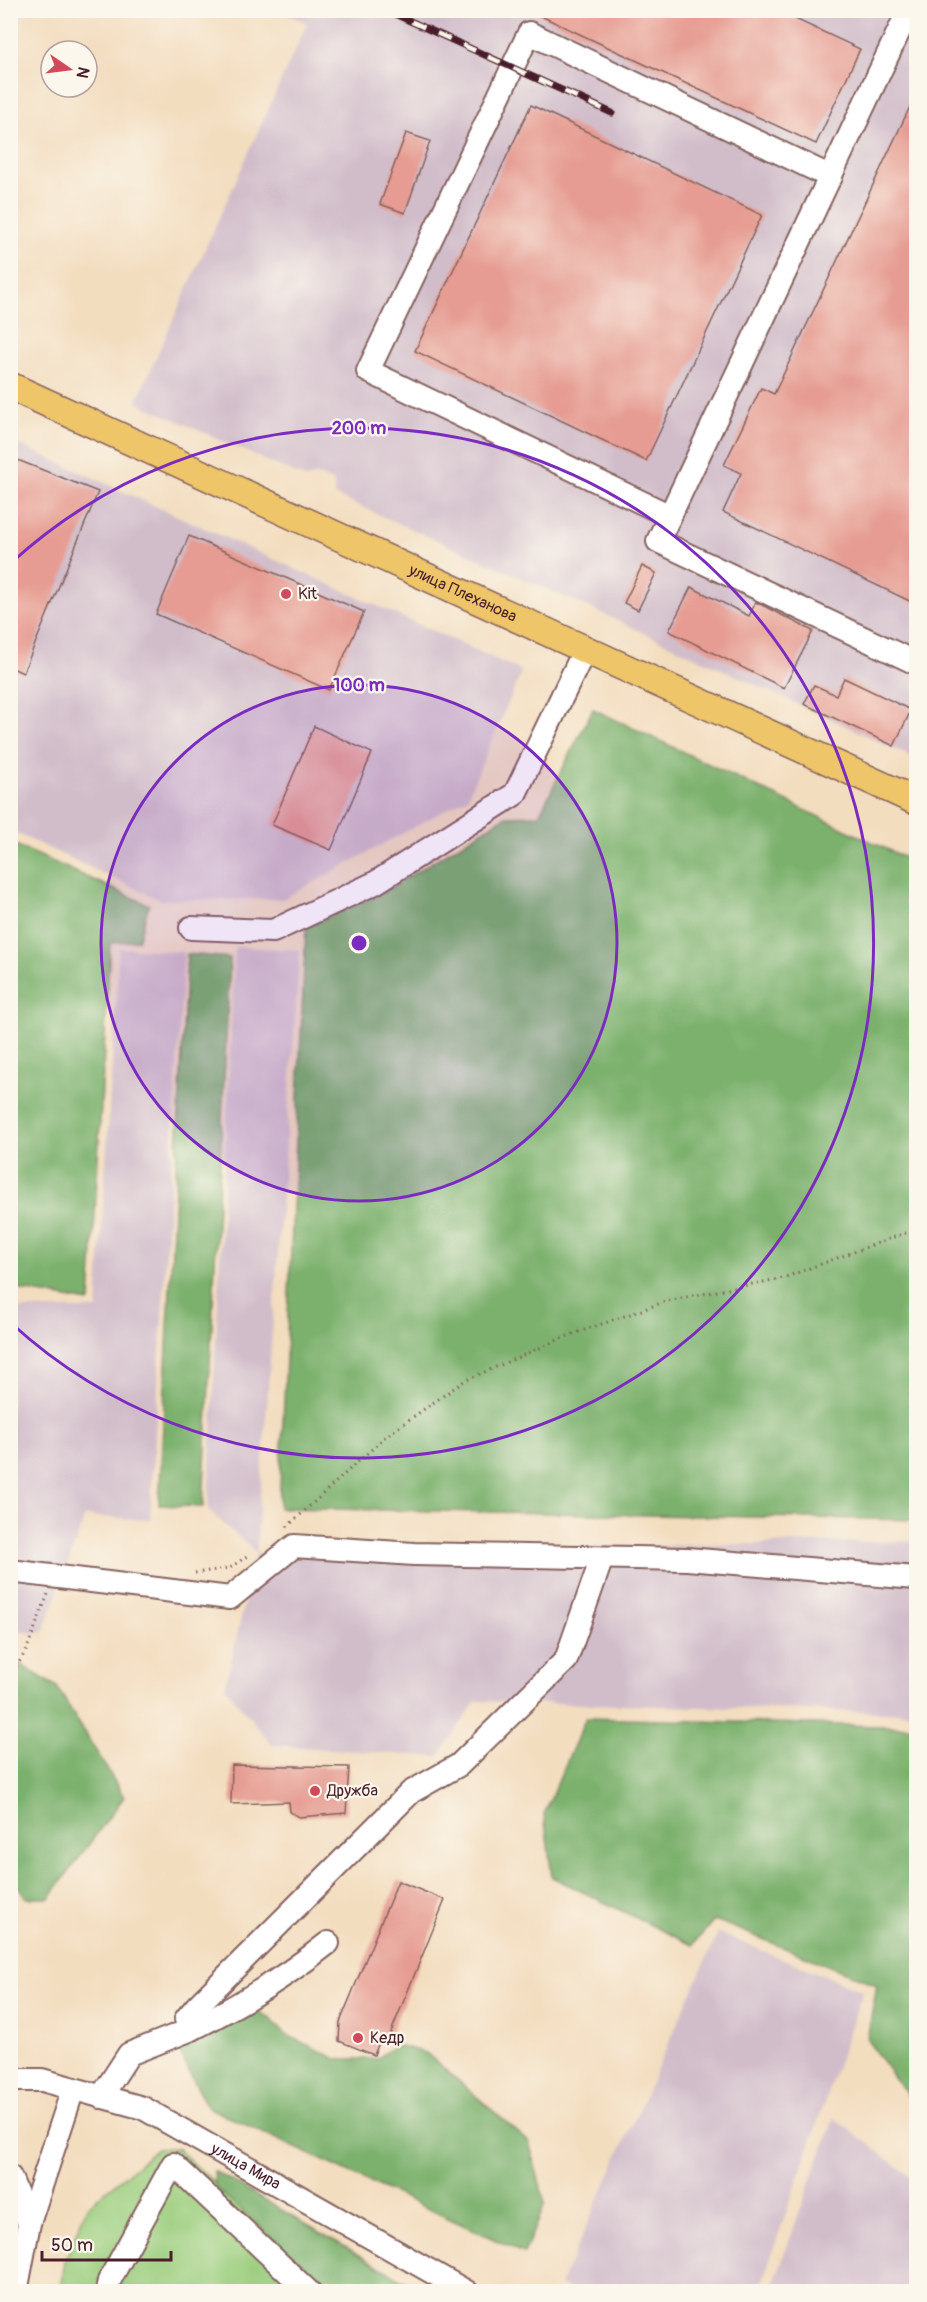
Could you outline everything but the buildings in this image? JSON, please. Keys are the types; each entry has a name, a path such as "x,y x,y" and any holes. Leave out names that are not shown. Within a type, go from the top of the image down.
{"main road":[{"name":"улица Плеханова","path":"10,386 916,801"}],"street":[{"path":"911,14 658,541 916,663"},
{"path":"670,516 368,371 373,360 529,33 831,177"},
{"path":"190,928 273,931 375,883 515,794 585,649"},
{"path":"10,1571 230,1598 294,1545 414,1554 687,1559 916,1578"},
{"path":"192,2029 186,2019 196,2006 411,1792 459,1765 566,1660 602,1558"},
{"path":"101,2097 129,2054 192,2029 276,1983 328,1943"},
{"name":"улица Мира","path":"10,2080 42,2080 143,2108 467,2292"},
{"path":"16,2292 29,2223 73,2089"},
{"path":"107,2292 109,2281 173,2164 309,2292"},
{"path":"10,2177 29,2223"}],"path":[{"path":"283,1531 386,1436 464,1381 562,1338 667,1301 783,1278 916,1229"},
{"path":"184,1574 230,1568 256,1550"},
{"path":"10,1677 26,1651 57,1575"}],"shaded area":[{"path":"281,11 916,11 916,759 588,607 334,495 334,482 319,475 305,478 136,402 307,23"},
{"path":"11,441 522,671 467,798 283,899 161,900 11,831"},
{"path":"235,947 300,950 256,1553 208,1510"},
{"path":"119,948 184,952 150,1520 85,1516 43,1633 11,1632 11,1309 97,1309"},
{"path":"916,1541 916,1713 476,1701 438,1757 272,1745 225,1687 256,1553"},
{"path":"718,1933 863,1991 759,2291 576,2291 560,2285"},
{"path":"834,2118 916,2180 916,2291 771,2291"}],"green space":[{"path":"593,709 916,863 916,1520 279,1508 306,927 379,895 506,816 539,815"},
{"path":"11,843 149,905 138,940 110,943 90,1302 11,1288"},
{"path":"187,954 230,958 203,1507 159,1505"},
{"path":"10,1658 57,1687 124,1797 49,1898 26,1898 11,1876"},
{"path":"586,1718 916,1727 916,2107 867,2040 877,1985 715,1920 692,1945 552,1877 544,1814"},
{"path":"253,2010 271,2019 285,2034 336,2059 376,2059 397,2045 426,2053 529,2142 545,2204 524,2253 207,2107 179,2051"},
{"path":"177,2148 330,2291 61,2292 65,2260 87,2207 157,2149"},
{"path":"214,2171 422,2291 334,2291 215,2187"}],"railway":[{"path":"386,10 612,113"}],"place":[{"name":"Kit","path":"286,594"},
{"name":"Дружба","path":"315,1791"},
{"name":"Кедр","path":"358,2038"}]}
